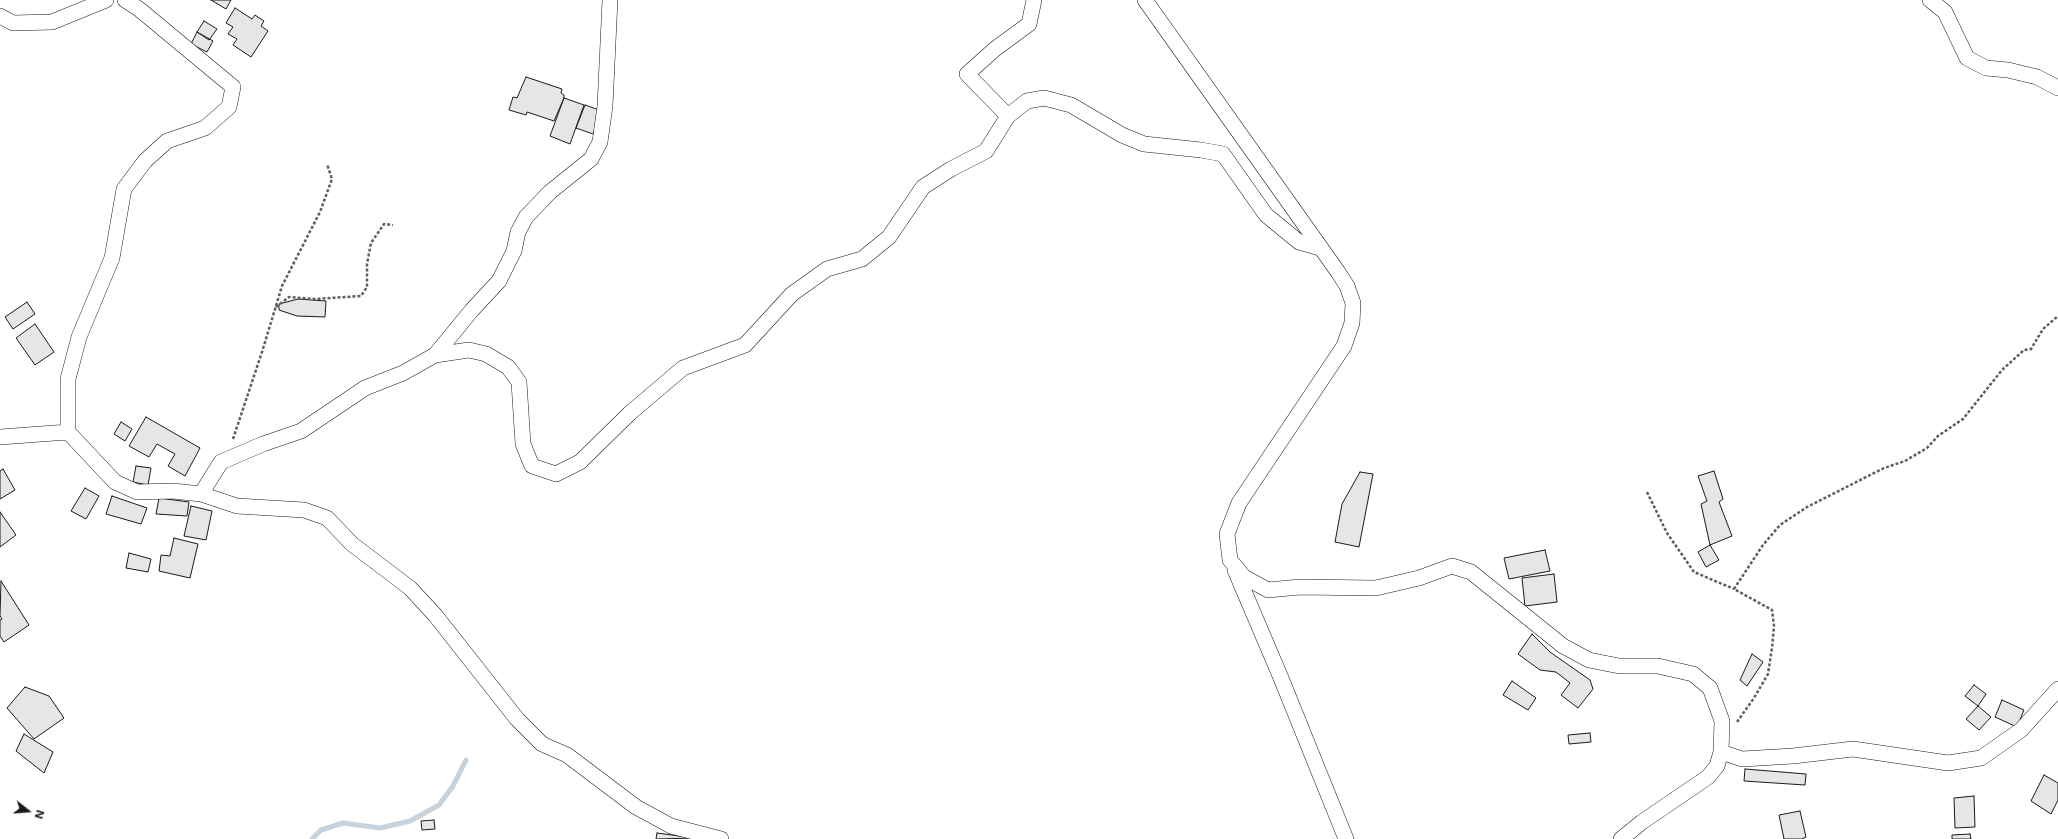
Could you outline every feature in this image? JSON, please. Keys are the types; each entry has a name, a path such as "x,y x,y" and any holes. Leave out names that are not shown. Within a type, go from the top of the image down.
{"street":[{"path":"0,16 13,23 52,22 106,0"},
{"path":"125,0 139,9 233,87 229,107 205,128 167,142 144,161 124,189 112,258 79,337 68,379 68,432 115,482 137,492 173,491 201,494 237,506 304,510 327,518 352,544 410,588 517,719 542,744 567,755 636,806 671,826 721,839"},
{"path":"435,356 472,310 499,281 514,251 518,232 526,217 550,192 591,159 600,142 605,106 610,0"},
{"path":"1008,116 967,74 995,49 1029,24 1034,0"},
{"path":"1145,0 1347,286 1353,302 1352,323 1344,346 1331,368 1239,503 1227,534 1230,560 1284,685 1346,839"},
{"path":"1930,0 1945,12 1967,58 1986,68 2008,70 2037,77 2058,88"},
{"path":"201,494 221,462 263,444 301,431 365,388 403,373 435,356 469,350 486,354 508,367 519,382 523,444 532,466 556,474 580,462 630,413 683,368 745,345 792,294 827,269 862,259 889,238 923,187 951,169 986,151 1008,116 1027,101 1044,98 1071,105 1122,135 1144,144 1202,150 1223,154 1266,215 1299,242 1320,248"},
{"path":"0,437 68,432"},
{"path":"1230,560 1244,577 1268,590 1300,587 1376,588 1419,578 1452,566 1471,572 1563,646 1589,660 1619,666 1658,666 1693,674 1710,688 1722,721 1721,747 1717,766 1708,778 1642,822 1621,839"},
{"path":"1721,747 1742,759 1793,756 1853,749 1948,763 1981,758 2021,730 2058,689"}],"path":[{"path":"226,461 282,286 320,212 332,180 327,164"},
{"path":"275,307 289,297 316,299 361,296 367,287 367,264 371,243 379,228 384,224 393,225"},
{"path":"1734,589 1763,545 1780,525 1807,507 1837,491 1884,468 1905,461 1927,448 1938,436 1963,419 2002,370 2024,350 2031,349 2043,328 2058,316"},
{"path":"1646,492 1666,533 1694,572 1734,589 1772,610 1774,626 1768,674 1721,747"}],"building":[{"path":"211,0 231,0 226,9"},
{"path":"235,8 252,19 255,15 264,21 261,26 268,31 251,57 233,45 237,39 228,34 233,27 226,23"},
{"path":"204,21 217,29 209,40 197,32"},
{"path":"197,32 213,41 207,52 191,44"},
{"path":"526,77 562,89 561,93 564,95 564,98 554,121 527,112 526,115 509,110 513,97 517,98"},
{"path":"564,98 584,105 570,144 550,136"},
{"path":"585,105 602,111 593,134 576,128"},
{"path":"298,299 326,301 325,317 297,316 279,310 279,304"},
{"path":"27,302 35,314 13,329 5,317"},
{"path":"35,324 54,352 35,365 16,338"},
{"path":"146,417 200,448 185,476 168,466 175,454 157,444 149,457 129,446"},
{"path":"121,422 132,429 125,441 114,434"},
{"path":"136,466 151,468 148,485 133,482"},
{"path":"3,469 15,490 0,499 0,471"},
{"path":"1714,471 1723,499 1719,502 1732,536 1710,545 1701,504 1707,501 1698,476"},
{"path":"1360,472 1373,474 1359,547 1335,542 1342,504"},
{"path":"85,488 99,496 86,519 71,511"},
{"path":"112,496 147,508 141,524 106,514"},
{"path":"159,498 189,502 187,516 156,514"},
{"path":"191,506 212,511 206,540 184,536"},
{"path":"0,512 16,535 0,547"},
{"path":"174,538 198,544 190,578 159,571 161,555 170,556"},
{"path":"1710,545 1719,560 1706,567 1698,552"},
{"path":"1545,550 1550,571 1509,579 1504,558"},
{"path":"129,553 151,559 148,572 126,568"},
{"path":"1554,574 1557,602 1525,606 1522,578"},
{"path":"1,581 29,625 4,642 0,636 0,620 2,619 0,616"},
{"path":"1532,634 1550,652 1590,680 1593,689 1578,708 1561,695 1570,683 1556,672 1540,670 1518,654"},
{"path":"1752,654 1763,662 1747,686 1740,680"},
{"path":"1512,681 1536,698 1528,710 1503,695"},
{"path":"1974,685 1986,694 1978,706 1965,696"},
{"path":"25,687 49,696 64,718 34,739 7,708"},
{"path":"2002,700 2024,710 2017,727 1995,717"},
{"path":"1978,706 1991,717 1979,730 1966,719"},
{"path":"1590,733 1591,742 1569,744 1568,735"},
{"path":"24,734 53,752 44,773 16,751"},
{"path":"1745,769 1806,774 1805,785 1744,781"},
{"path":"2044,775 2058,783 2058,800 2051,814 2031,801"},
{"path":"1974,796 1975,827 1955,828 1954,798"},
{"path":"1800,811 1806,837 1802,839 1784,839 1779,815"},
{"path":"434,820 435,829 422,830 421,821"},
{"path":"657,833 694,838 656,839"},
{"path":"1970,834 1971,839 1952,839 1952,835"}],"waterway":[{"path":"312,839 321,830 343,823 380,828 410,821 439,805 453,786 466,760"}]}
